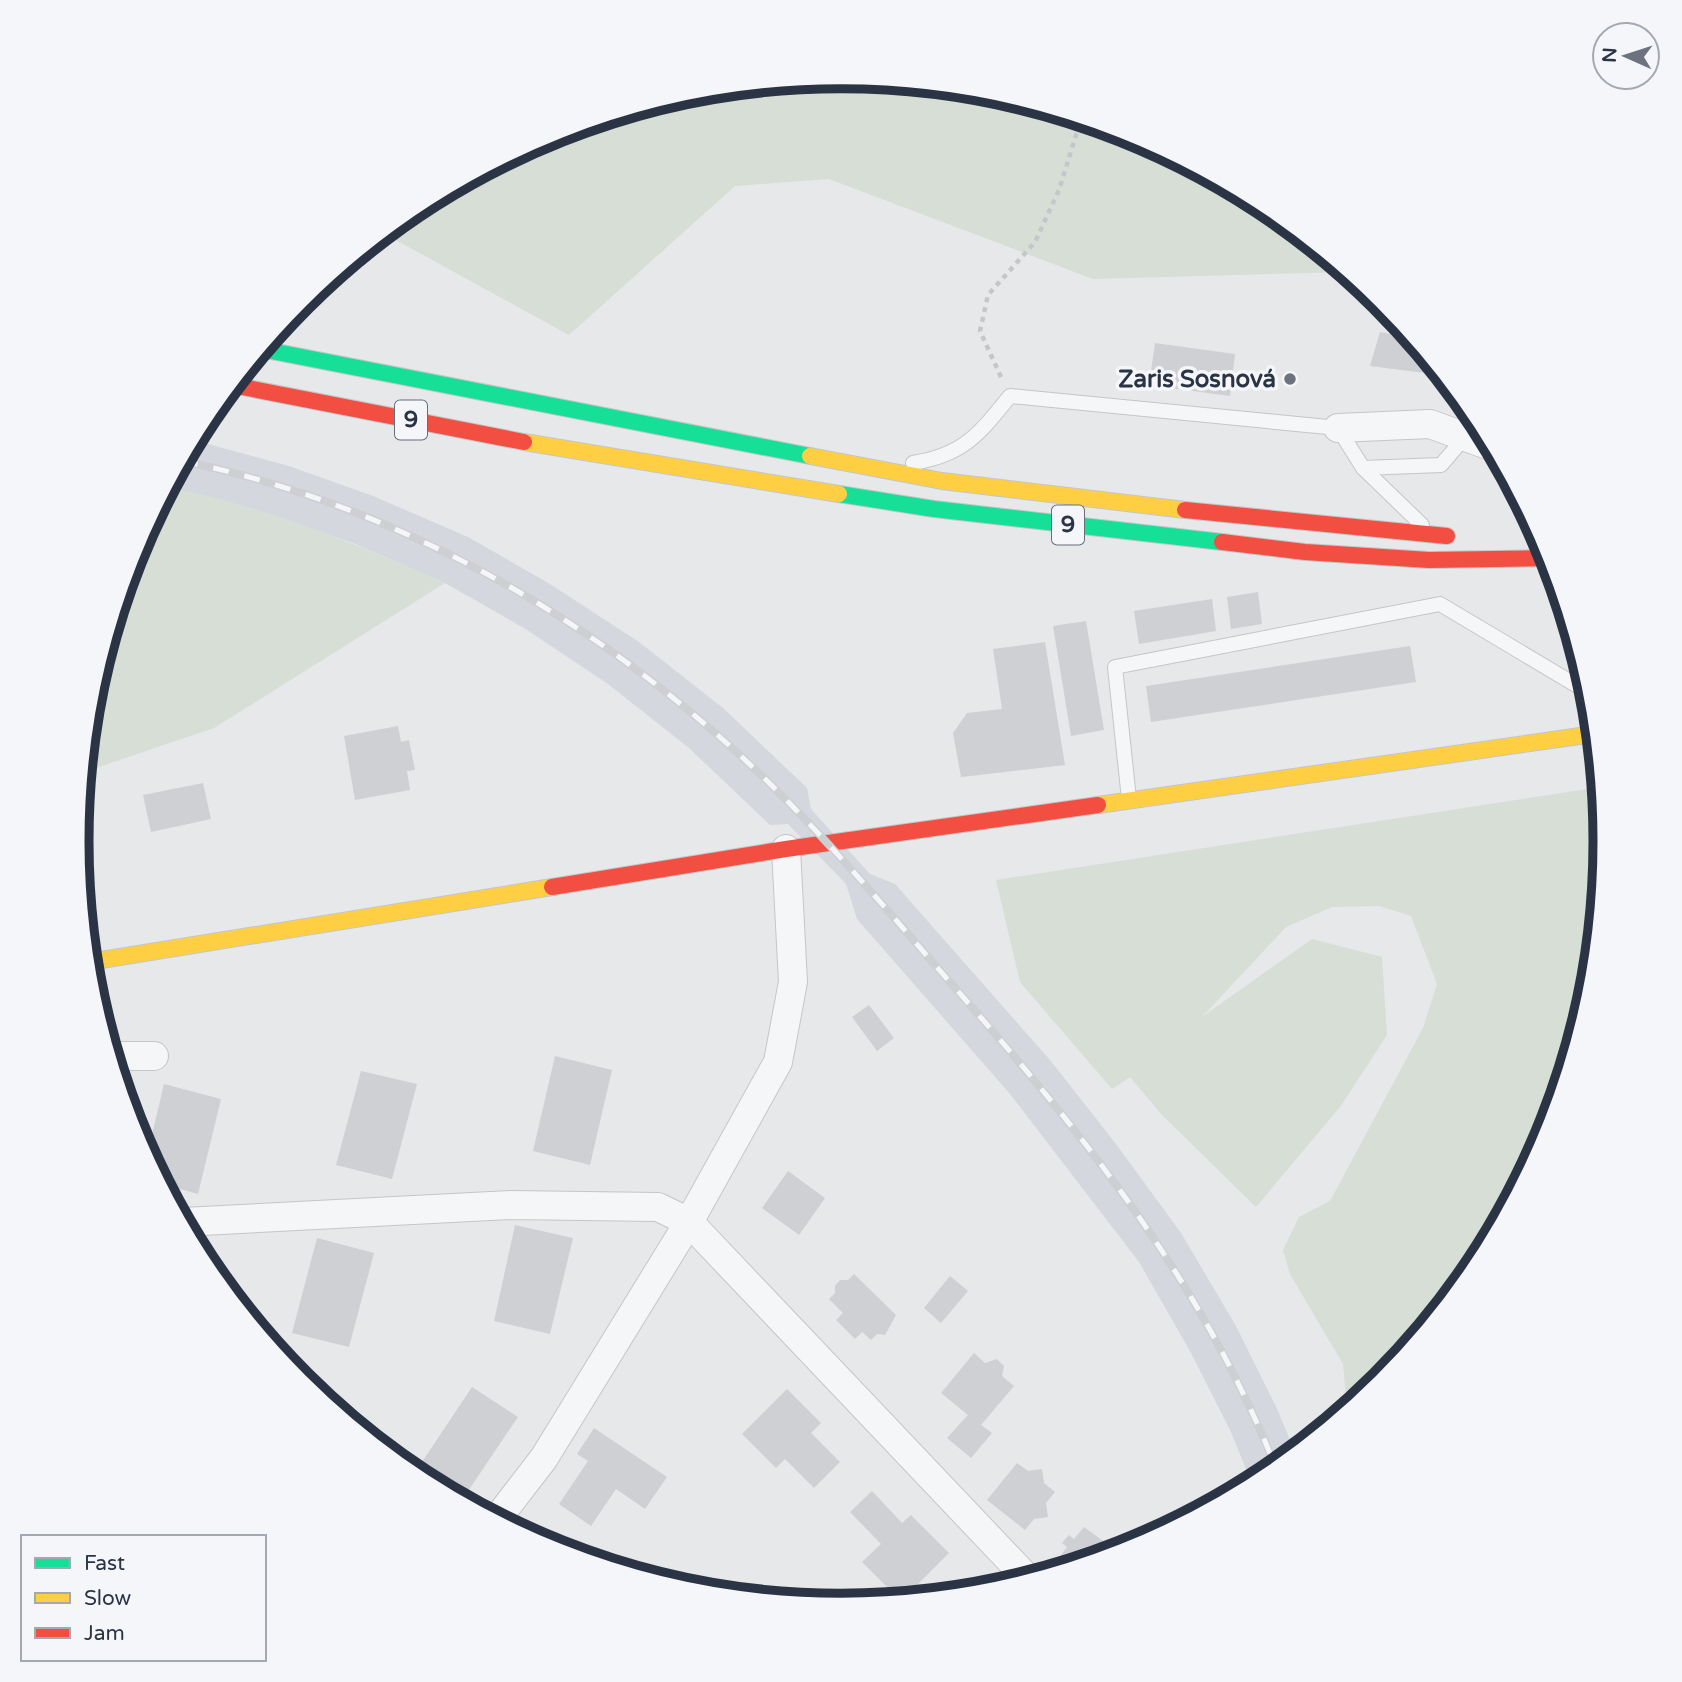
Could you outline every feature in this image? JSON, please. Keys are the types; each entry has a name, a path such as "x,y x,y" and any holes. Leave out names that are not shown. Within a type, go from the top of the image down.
{"main road":[{"name":"9","path":"271,351 810,457 956,482 1202,512 1469,539"},
{"name":"9","path":"242,387 590,455 934,509 1305,552 1429,559 1538,558"},
{"path":"1495,542 1533,546"},
{"path":"99,960 786,849 1585,735"}],"street":[{"path":"1338,428 1430,424 1477,441"},
{"path":"502,1511 544,1458 689,1222 778,1062 793,982 786,849"},
{"path":"121,1056 154,1056"},
{"path":"193,1221 511,1205 658,1208 689,1222 1020,1571"}],"lane":[{"path":"810,457 914,463 929,460 973,440 1010,397 1338,428 1363,468 1431,534"},
{"path":"1363,468 1441,465 1465,437"},
{"path":"1129,800 1115,667 1440,604 1576,685"}],"path":[{"path":"1010,397 980,331 988,295 1035,242 1059,190 1078,128"}],"shaded area":[{"path":"841,89 939,96 1036,115 1083,129 1129,146 1217,190 1259,216 1333,272 1093,279 829,179 735,186 569,335 392,238 465,190 553,146 599,129 694,104 792,91"},
{"path":"204,443 289,466 373,496 468,537 550,584 639,642 723,708 807,788 811,809 870,874 895,884 1050,1060 1116,1144 1181,1233 1236,1326 1291,1443 1248,1473 1231,1432 1190,1351 1139,1262 1010,1094 857,919 846,884 788,824 770,825 689,748 608,684 524,628 445,583 355,544 273,515 177,489"},
{"path":"177,489 275,515 344,540 445,583 214,728 93,769 104,694 129,599 146,553"},
{"path":"1591,788 1593,841 1586,939 1567,1036 1536,1129 1492,1217 1466,1259 1406,1337 1346,1398 1343,1364 1290,1274 1283,1250 1299,1217 1330,1201 1423,1028 1437,984 1411,916 1379,906 1332,907 1286,927 1202,1017 1312,939 1382,957 1387,1035 1340,1107 1256,1207 1163,1116 1130,1077 1112,1089 1020,982 996,880"}],"building":[{"path":"1380,332 1397,335 1425,369 1425,373 1370,366"},
{"path":"1155,343 1235,354 1230,396 1149,385"},
{"path":"1258,592 1262,624 1231,629 1227,597"},
{"path":"1212,599 1216,631 1139,644 1134,611"},
{"path":"1086,621 1104,730 1071,736 1053,626"},
{"path":"1045,642 1065,765 961,777 953,733 967,713 1002,709 993,649"},
{"path":"1410,646 1416,682 1151,722 1146,686"},
{"path":"398,726 401,742 409,740 415,770 407,771 410,790 355,800 344,736"},
{"path":"203,783 211,819 151,832 143,795"},
{"path":"869,1005 894,1038 877,1051 852,1017"},
{"path":"555,1056 612,1070 590,1165 533,1151"},
{"path":"361,1071 417,1084 392,1179 336,1165"},
{"path":"164,1084 221,1099 198,1194 175,1187 151,1139"},
{"path":"788,1171 825,1198 799,1235 762,1208"},
{"path":"515,1225 573,1238 550,1334 494,1321"},
{"path":"317,1238 374,1253 349,1347 292,1333"},
{"path":"854,1274 896,1315 885,1335 877,1334 871,1340 862,1332 855,1339 836,1320 843,1313 829,1299 835,1293 835,1286 840,1280 848,1280"},
{"path":"950,1276 968,1291 941,1323 924,1308"},
{"path":"974,1353 985,1363 997,1359 1004,1366 1002,1376 1014,1386 981,1425 992,1433 971,1458 947,1438 968,1415 941,1393"},
{"path":"472,1387 518,1417 467,1493 421,1464"},
{"path":"787,1389 821,1423 811,1433 840,1462 814,1488 785,1459 776,1468 742,1434"},
{"path":"594,1428 667,1477 645,1509 616,1489 591,1526 559,1504 588,1461 577,1454"},
{"path":"1017,1463 1028,1471 1042,1469 1044,1483 1055,1492 1046,1503 1048,1517 1034,1519 1025,1530 987,1500"},
{"path":"872,1491 902,1523 911,1515 949,1553 913,1589 891,1591 862,1562 881,1544 850,1512"},
{"path":"1084,1527 1103,1541 1098,1547 1061,1560 1059,1558 1067,1547 1062,1543 1069,1535 1074,1539"}],"railway":[{"path":"191,463 254,478 325,501 394,528 461,560 590,636 650,680 741,756 774,787 867,887 1004,1045 1095,1157 1177,1274 1246,1400 1271,1457"}],"traffic: fast":[{"path":"271,351 810,456"},
{"path":"839,494 934,509 1222,542"}],"traffic: slow":[{"path":"524,442 839,494"},
{"path":"810,456 942,481 1185,510"},
{"path":"1098,805 1585,735"},
{"path":"99,960 552,887"}],"traffic: jam":[{"path":"242,387 524,442"},
{"path":"1185,510 1447,536"},
{"path":"1222,542 1305,552 1429,560 1538,558"},
{"path":"552,887 786,849 1098,805"}],"place":[{"name":"Zaris Sosnová","path":"1290,379"}]}
